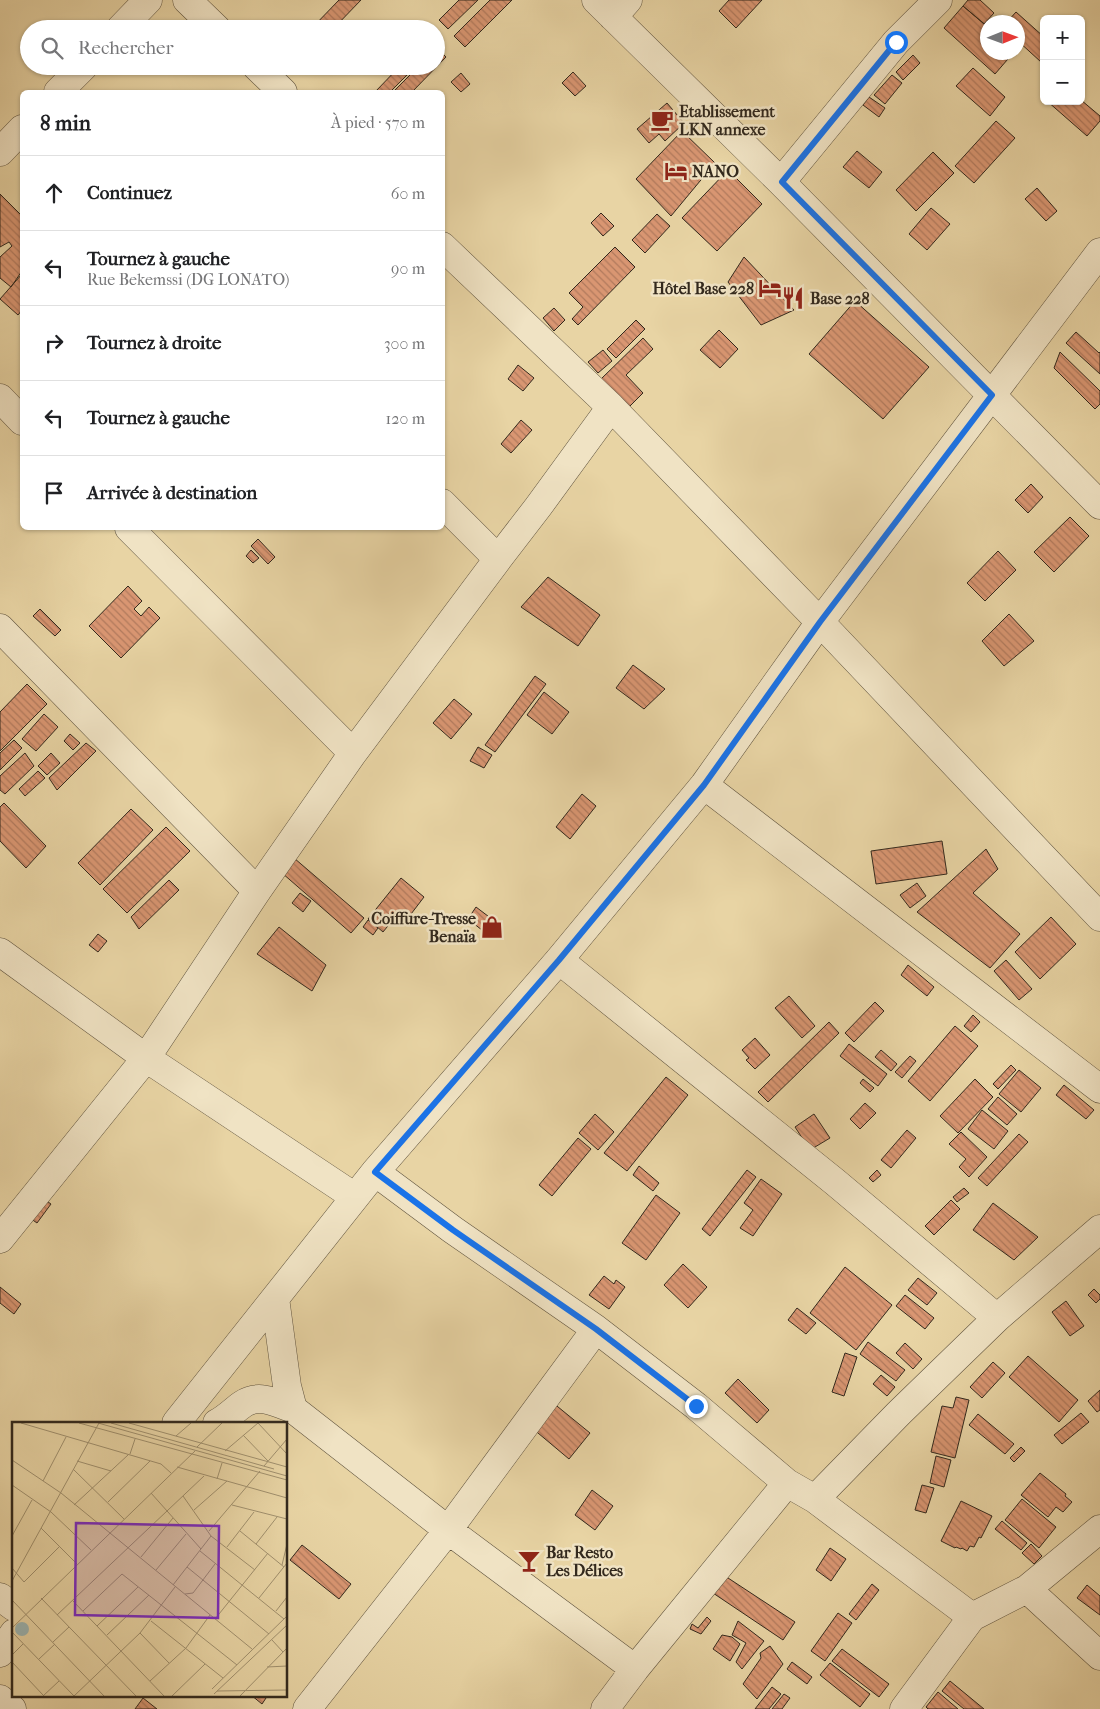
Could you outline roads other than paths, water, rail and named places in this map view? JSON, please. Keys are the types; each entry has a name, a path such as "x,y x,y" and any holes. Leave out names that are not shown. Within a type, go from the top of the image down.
{"street":[{"path":"129,20 148,0"},
{"path":"187,0 208,20"},
{"path":"782,182 896,42 938,0"},
{"path":"612,6 782,182 1100,504"},
{"path":"60,90 75,75"},
{"path":"265,75 281,90"},
{"path":"0,152 20,131"},
{"path":"445,249 611,407 820,622 1100,917"},
{"path":"177,1422 375,1172 559,960 704,785 820,622 1100,252"},
{"path":"0,398 20,419"},
{"path":"0,1238 146,1058 257,891 353,754 544,500 611,407"},
{"path":"445,506 498,559"},
{"path":"131,530 353,754"},
{"path":"0,628 257,891"},
{"path":"704,785 1100,1089"},
{"path":"0,952 146,1058 355,1197"},
{"path":"559,960 835,1182 997,1318"},
{"path":"375,1172 453,1230 596,1329 696,1406 787,1483 815,1500 972,1617"},
{"path":"815,1500 899,1413 997,1318 1100,1228"},
{"path":"275,1298 292,1409"},
{"path":"307,1709 448,1530 596,1329"},
{"path":"219,1422 244,1402 254,1398 266,1399 292,1409 448,1530 635,1669"},
{"path":"605,1709 635,1669 787,1483"},
{"path":"904,1709 972,1617 1027,1588 1100,1528"},
{"path":"1027,1588 1100,1656"},
{"path":"0,1597 12,1606"},
{"path":"0,1653 12,1636"},
{"path":"0,1699 12,1709"}],"place":[{"name":"Etablissement LKN annexe","path":"662,120"},
{"name":"NANO","path":"676,171"},
{"name":"Hôtel Base 228","path":"770,288"},
{"name":"Base 228","path":"793,298"},
{"name":"Coiffure-Tresse Benaïa","path":"492,927"},
{"name":"Bar Resto Les Délices","path":"529,1561"}]}
